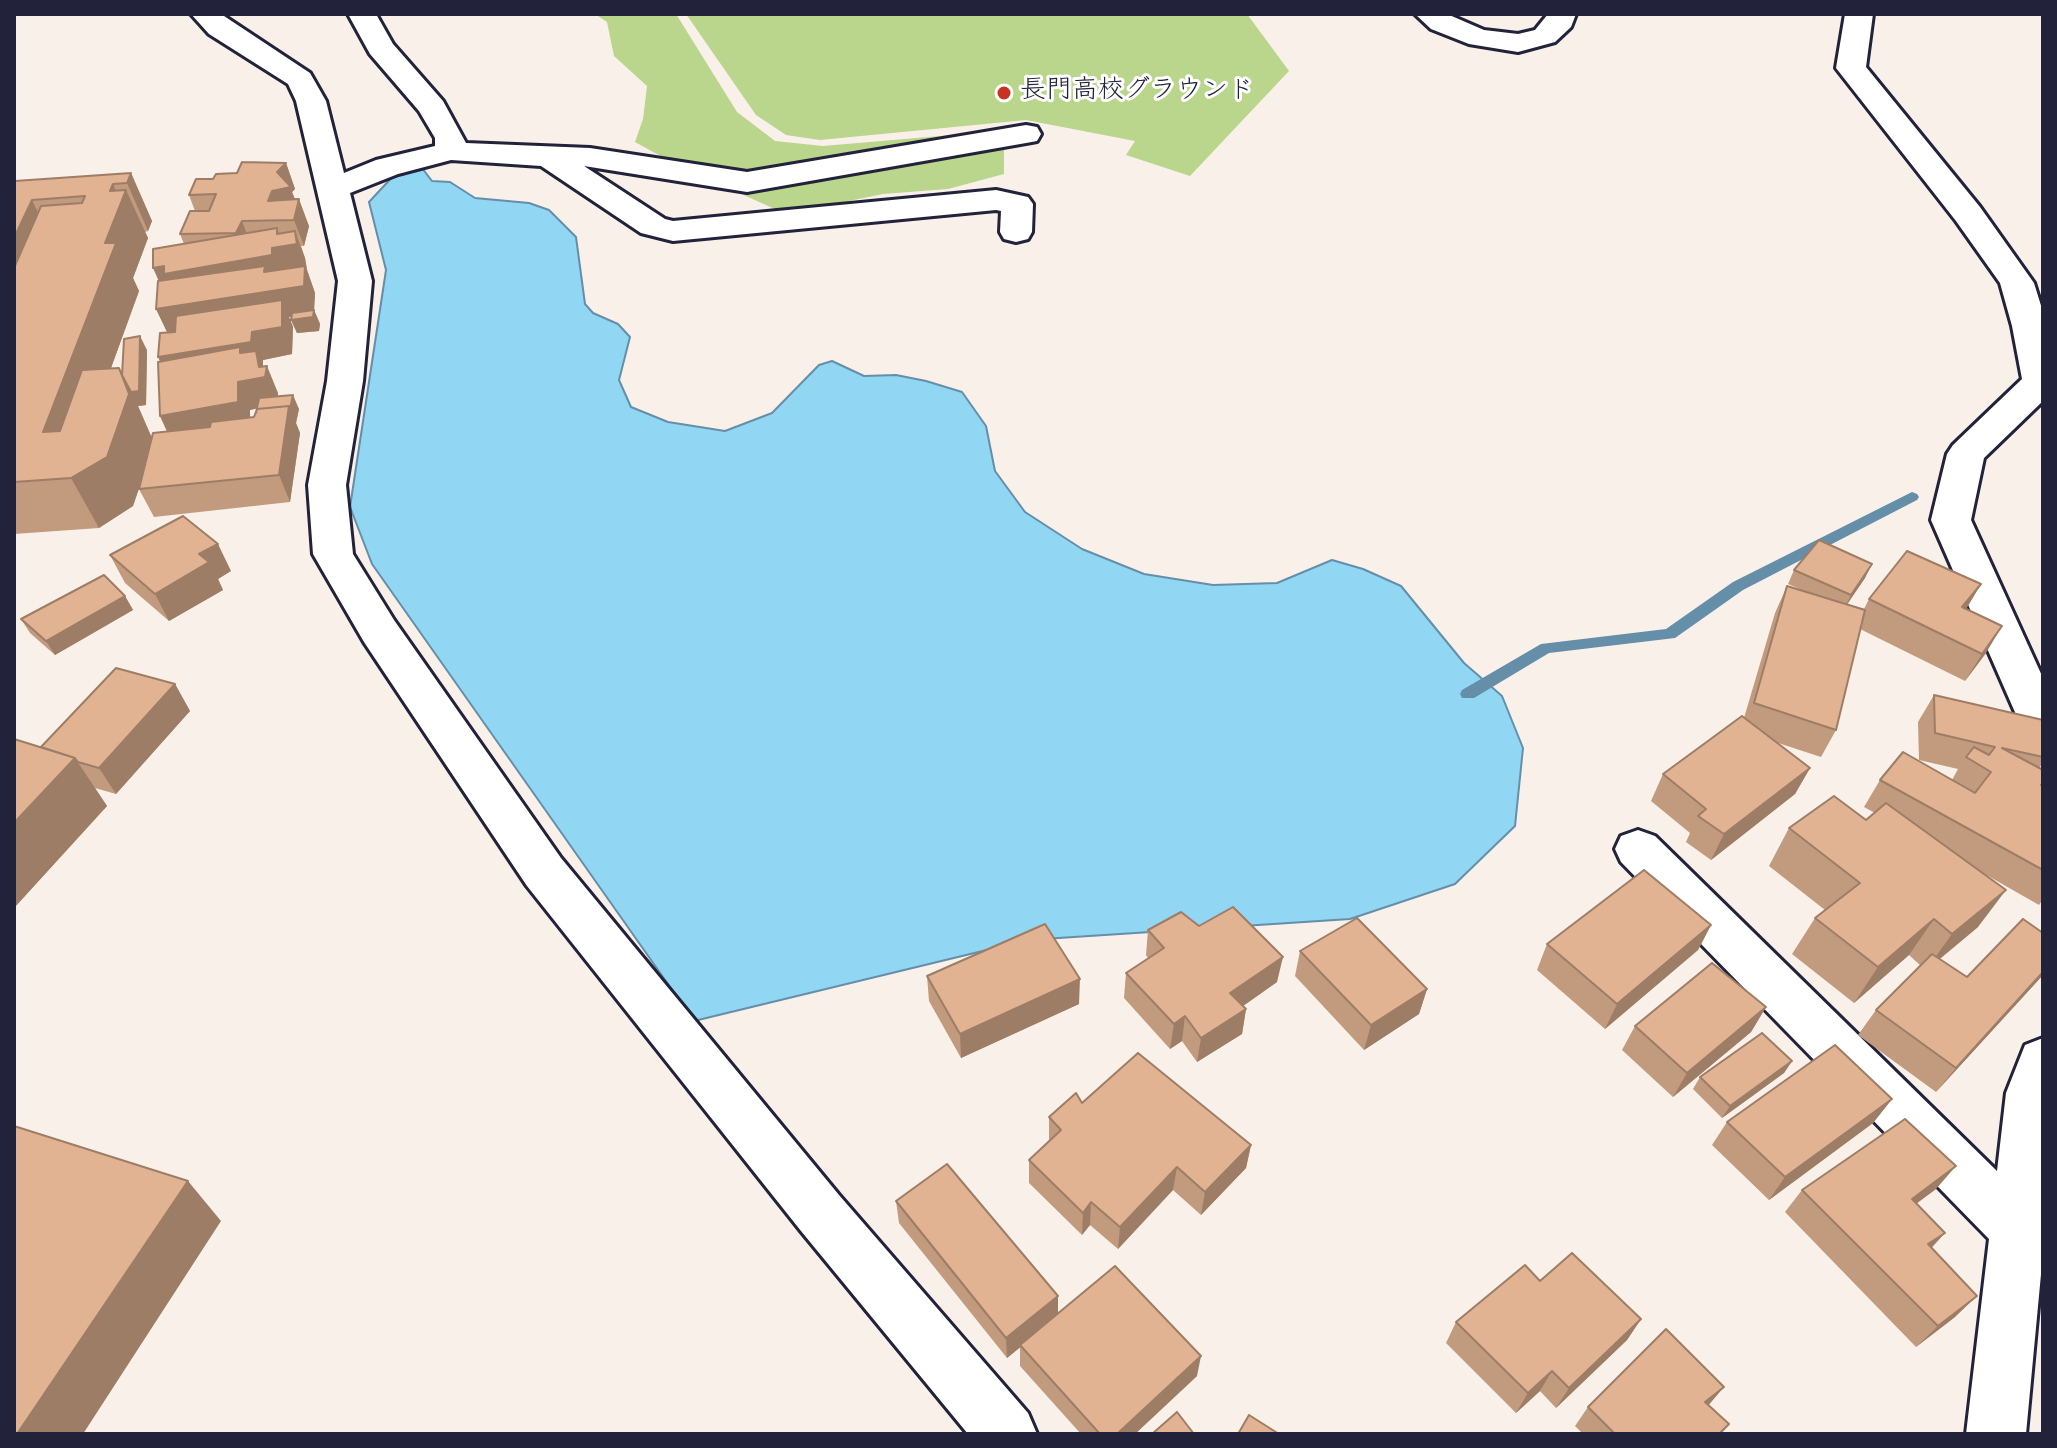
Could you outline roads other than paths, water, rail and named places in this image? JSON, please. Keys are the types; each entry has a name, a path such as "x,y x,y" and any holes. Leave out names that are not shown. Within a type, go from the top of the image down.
{"street":[{"path":"205,14 219,28 300,79 311,101 355,281 345,381 327,485 333,554 379,631 544,872 820,1213 1007,1434"},
{"path":"362,14 380,48 436,114 450,138 451,151"},
{"path":"1429,14 1441,23 1479,38 1518,43 1545,36 1561,21 1562,14"},
{"path":"1859,14 1851,68 1968,214 2017,283 2030,326 2041,382 1966,454 1951,520 2043,726"},
{"path":"331,189 387,167 451,151 590,157 747,182 1026,134"},
{"path":"549,157 653,226 673,231 996,200 1017,204 1016,232"},
{"path":"1638,849 2019,1231"},
{"path":"1996,1434 2032,1093 2043,1061"}],"water":[{"path":"422,168 432,181 450,182 475,198 529,203 549,210 576,237 585,304 593,313 618,324 630,337 619,380 631,407 668,422 725,431 772,413 819,365 832,361 864,376 896,375 926,381 962,392 986,426 995,471 1025,512 1082,549 1144,574 1213,585 1277,583 1332,560 1363,569 1401,586 1464,663 1502,696 1523,748 1515,826 1455,884 1350,919 1028,940 694,1021 372,564 350,507 386,270 369,202 396,173"}],"waterway":[{"path":"1468,694 1546,648 1670,634 1738,586 1912,497"}],"place":[{"name":"長門高校グラウンド","path":"1004,93"}]}
